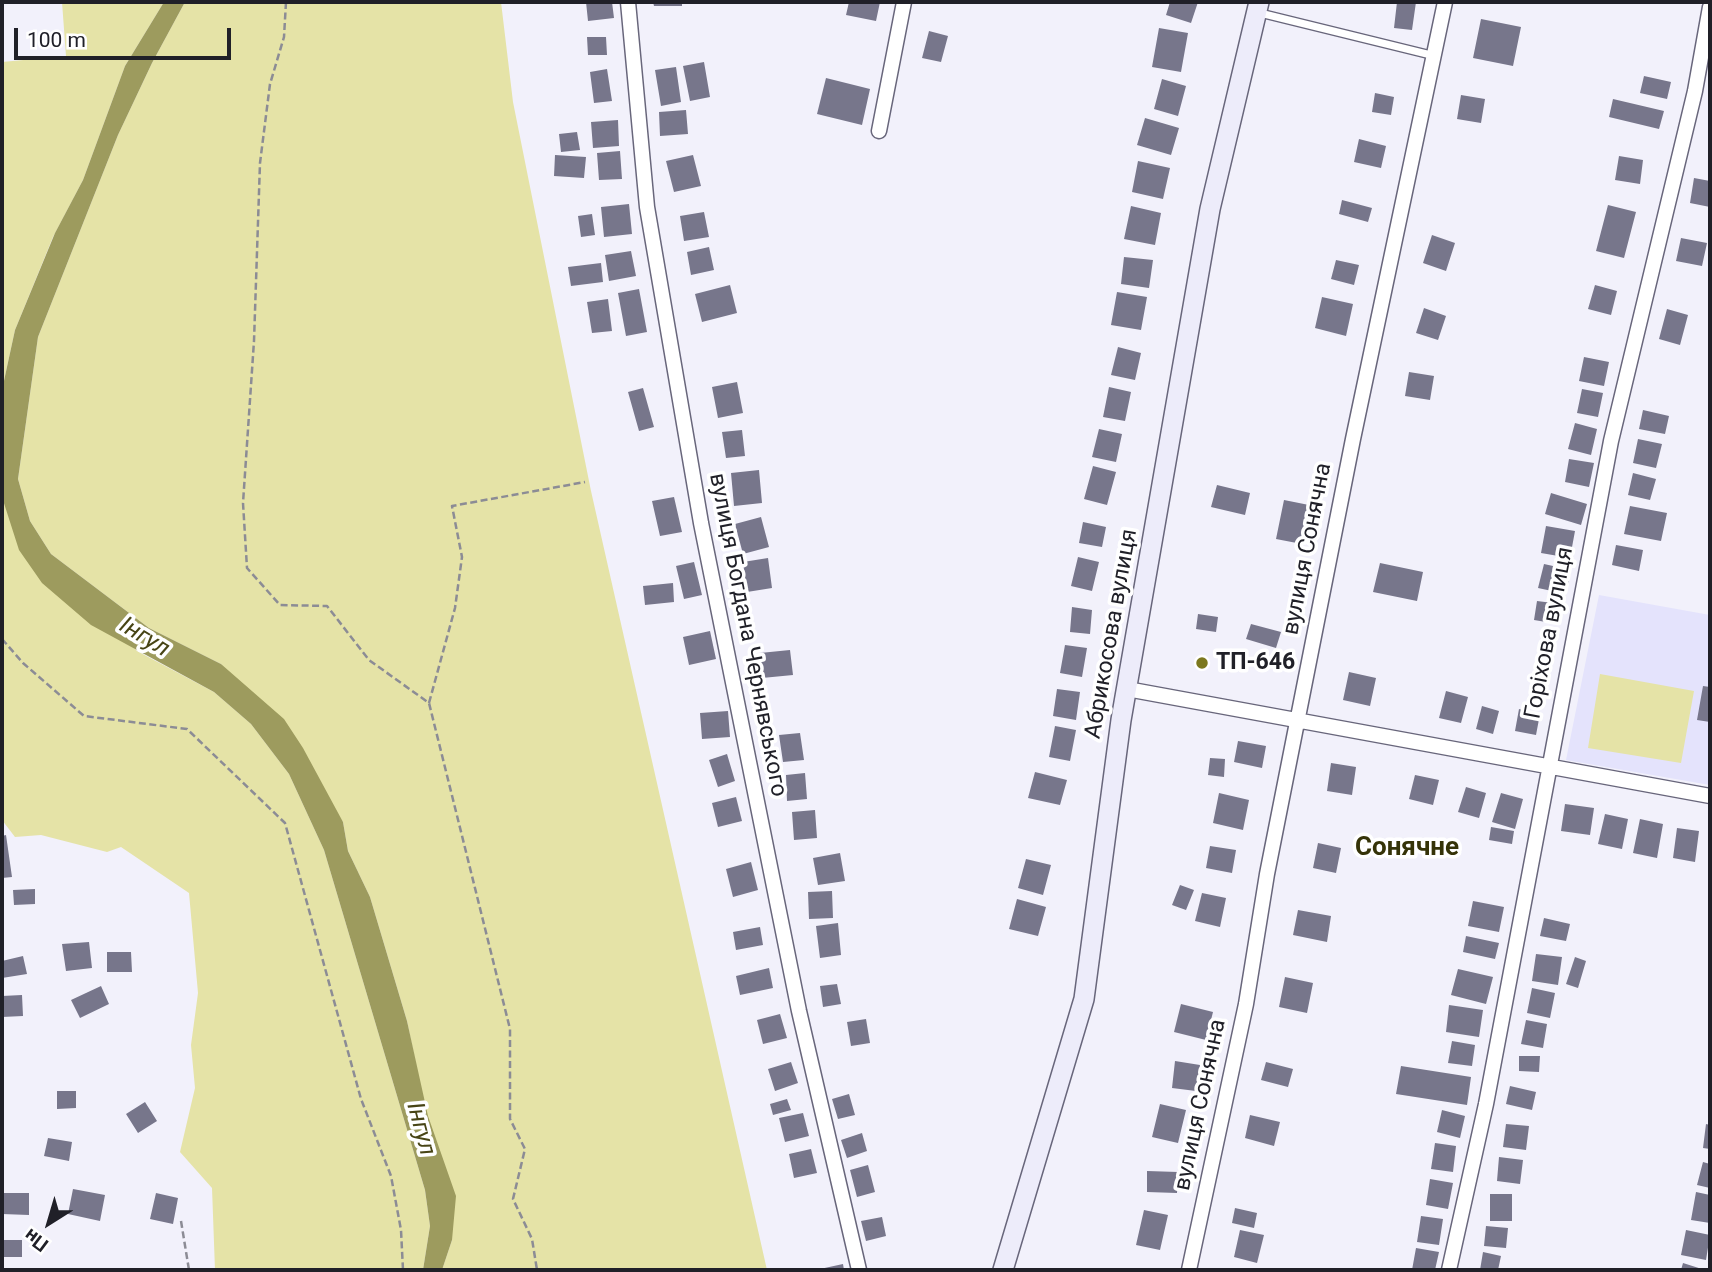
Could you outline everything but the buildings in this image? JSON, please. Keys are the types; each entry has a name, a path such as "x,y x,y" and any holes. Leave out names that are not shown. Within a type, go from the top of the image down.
{"street":[{"name":"вулиця Богдана Чернявського","path":"628,2 647,207 701,523 799,1011 859,1270"},
{"path":"879,131 904,2"},
{"name":"вулиця Сонячна","path":"1189,1270 1246,1004 1353,439 1436,57 1445,2"},
{"name":"Абрикосова вулиця","path":"1003,1270 1084,999 1126,690 1210,209 1258,7"},
{"name":"Горіхова вулиця","path":"1450,1270 1486,1104 1547,766 1611,441 1695,91 1710,7"},
{"path":"1126,690 1710,796"}],"lane":[{"path":"1258,7 1436,57"}],"path":[{"path":"286,2 284,37 270,84 260,163 254,341 243,503 247,568 280,605 327,606 369,660 429,703"},
{"path":"537,1270 532,1238 513,1199 525,1149 510,1119 510,1028 429,703 455,608 462,557 452,506 585,482"},
{"path":"2,639 23,663 84,716 187,729 285,823 361,1099 391,1176 401,1230 403,1270"},
{"path":"181,1221 189,1270"}],"shaded area":[{"path":"62,2 164,2 125,66 83,180 53,237 15,330 2,390 2,62 66,56"},
{"path":"185,2 501,2 513,102 591,491 767,1270 442,1270 452,1240 407,1021 370,897 348,851 343,822 221,664 149,628 51,554 30,521 18,479 38,337 118,135"},
{"path":"2,497 6,507 137,651 214,692 251,724 289,774 324,850 425,1190 430,1226 423,1270 215,1270 212,1188 180,1152 195,1088 191,1045 198,993 189,893 121,847 107,852 41,835 15,837 2,820"},
{"path":"1599,595 1710,615 1710,785 1566,760"},
{"path":"1600,674 1694,691 1681,763 1588,748"}],"water":[{"name":"Інгул","path":"164,2 185,2 118,135 38,337 18,479 30,521 51,554 149,628 221,664 284,719 343,822 348,851 370,897 407,1021 428,1116 456,1196 452,1240 442,1270 423,1270 430,1226 425,1190 324,850 289,774 251,724 214,692 91,625 42,583 19,550 2,497 2,390 15,330 55,233 83,180 125,66"}],"place":[{"name":"ТП-646","path":"1202,663"}],"district":[{"name":"Сонячне","path":"1407,848"}]}
